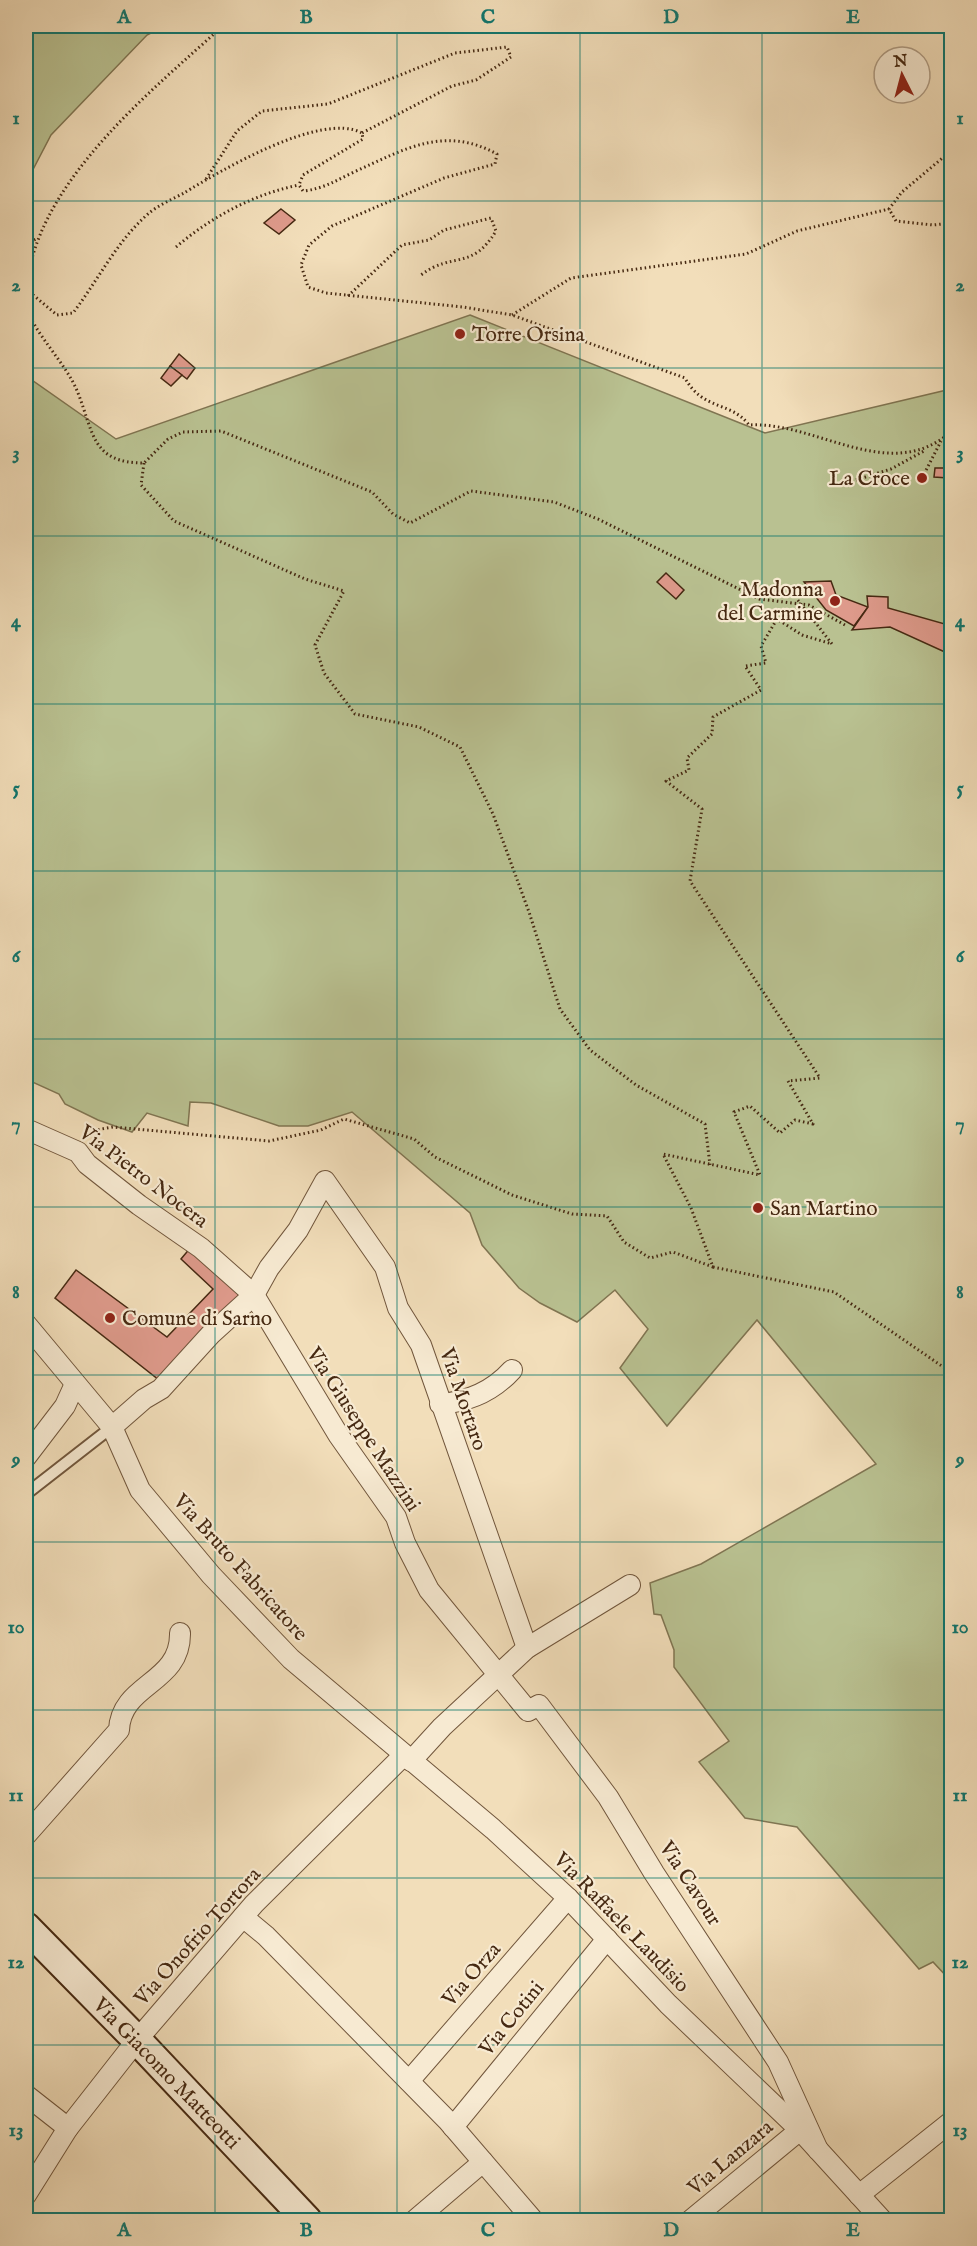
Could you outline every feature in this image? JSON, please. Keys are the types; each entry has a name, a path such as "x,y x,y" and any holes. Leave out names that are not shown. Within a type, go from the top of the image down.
{"street":[{"name":"Via Pietro Nocera","path":"26,1129 78,1152 87,1164 138,1205 201,1248 254,1295"},
{"name":"Via Mortaro","path":"254,1295 269,1268 298,1230 325,1181 385,1267 399,1308 420,1345 527,1648"},
{"path":"112,1427 144,1399 161,1389 211,1334 254,1295"},
{"name":"Via Giuseppe Mazzini","path":"254,1295 339,1436 396,1517 405,1544 429,1590 499,1672"},
{"name":"Via Bruto Fabricatore","path":"26,1324 112,1427 140,1490 211,1575 291,1659 408,1758"},
{"path":"440,1404 465,1401 503,1380 512,1370"},
{"path":"26,1456 65,1406 75,1384"},
{"name":"Via Onofrio Tortora","path":"26,2195 68,2127 136,2040 243,1917 499,1672 527,1648 630,1585"},
{"path":"26,1835 119,1730 119,1715 129,1703 145,1686 170,1668 180,1646 180,1633"},
{"name":"Via Cavour","path":"499,1672 528,1710 539,1705 608,1797 654,1873 778,2062 818,2150"},
{"name":"Via Raffaele Laudisio","path":"408,1758 493,1829 568,1898 668,2004 800,2130 882,2220"},
{"name":"Via Orza","path":"409,2081 568,1898"},
{"path":"243,1917 266,1936 409,2081 453,2127 533,2220"},
{"name":"Via Giacomo Matteotti","path":"26,1927 307,2220"},
{"name":"Via Cotini","path":"453,2127 607,1939"},
{"path":"26,2095 68,2127"},
{"path":"859,2195 951,2121"},
{"name":"Via Lanzara","path":"692,2220 800,2130"},
{"path":"415,2220 483,2162"}],"lane":[{"path":"26,1494 112,1427"}],"path":[{"path":"144,463 112,459 98,448 74,382 27,308 26,289 39,237 64,190 99,147 156,87 223,26"},
{"path":"205,181 237,131 262,111 328,104 455,53 507,47 511,57 492,70 405,108 362,133"},
{"path":"26,289 57,315 73,313 109,260 149,214 243,158 298,136 331,130 355,129 362,133"},
{"path":"299,185 303,175 363,139 362,133"},
{"path":"299,185 303,191 320,189 401,152 442,138 463,140 498,154 495,164 444,178 332,226 309,245 301,265 308,287 326,293 463,307 512,315 685,378 693,393 741,415 749,425 769,424 877,453 915,452 928,448"},
{"path":"512,315 571,278 746,254 797,231 890,208 902,192 951,150"},
{"path":"176,247 216,217 276,190 299,185"},
{"path":"890,208 896,221 933,225 951,223"},
{"path":"348,296 402,245 429,240 444,230 491,218 496,231 488,245 474,257 433,266 421,275"},
{"path":"26,244 39,237"},
{"path":"710,1165 705,1124 636,1085 590,1050 560,1010 494,814 460,747 419,727 355,714 324,673 315,645 344,591 305,579 174,521 141,485 144,463 168,440 183,432 221,431 372,492 393,514 410,523 471,491 554,502 598,519 759,599 809,606"},
{"path":"856,480 891,469 942,440 951,431"},
{"path":"922,478 942,440"},
{"path":"713,1268 691,1208 663,1154 760,1175 734,1112 750,1106 780,1133 795,1120 813,1124 788,1081 820,1078 690,881 702,809 666,781 689,770 687,758 712,734 713,717 761,690 745,666 766,663 761,646 777,619 802,635 832,644 797,599 845,625"},
{"path":"66,1146 77,1143 96,1130 113,1127 269,1141 321,1130 344,1119 414,1139 435,1157 512,1195 572,1214 607,1216 624,1242 650,1258 673,1252 713,1268 834,1292 951,1373"}],"green space":[{"path":"26,26 165,26 147,35 51,135 26,183"},
{"path":"470,315 765,433 951,389 952,1977 949,1979 933,1962 919,1969 797,1827 745,1818 699,1762 729,1741 674,1667 674,1650 661,1615 654,1614 650,1583 701,1564 876,1464 757,1320 667,1426 620,1368 648,1329 615,1290 577,1322 540,1303 519,1288 482,1245 470,1213 352,1112 308,1126 279,1126 211,1103 190,1102 188,1126 147,1113 132,1132 98,1120 65,1104 59,1094 30,1081 26,1076 26,376 116,439"}],"building":[{"path":"281,209 295,220 279,234 264,223"},
{"path":"179,354 195,368 187,379 170,366"},
{"path":"170,366 182,375 171,386 161,378"},
{"path":"935,468 949,468 948,478 934,477"},
{"path":"666,573 684,590 676,599 657,582"},
{"name":"Madonna del Carmine","path":"831,581 836,595 868,607 854,626 826,610 804,582"},
{"path":"867,596 888,597 888,608 952,626 952,644 947,653 890,627 852,630 868,607"},
{"name":"Comune di Sarno","path":"191,1247 243,1294 159,1380 55,1298 76,1270 167,1337 213,1289 181,1259"}],"place":[{"name":"Torre Orsina","path":"460,334"},
{"name":"La Croce","path":"922,478"},
{"name":"Madonna del Carmine","path":"835,601"},
{"name":"San Martino","path":"758,1208"},
{"name":"Comune di Sarno","path":"110,1318"}]}
